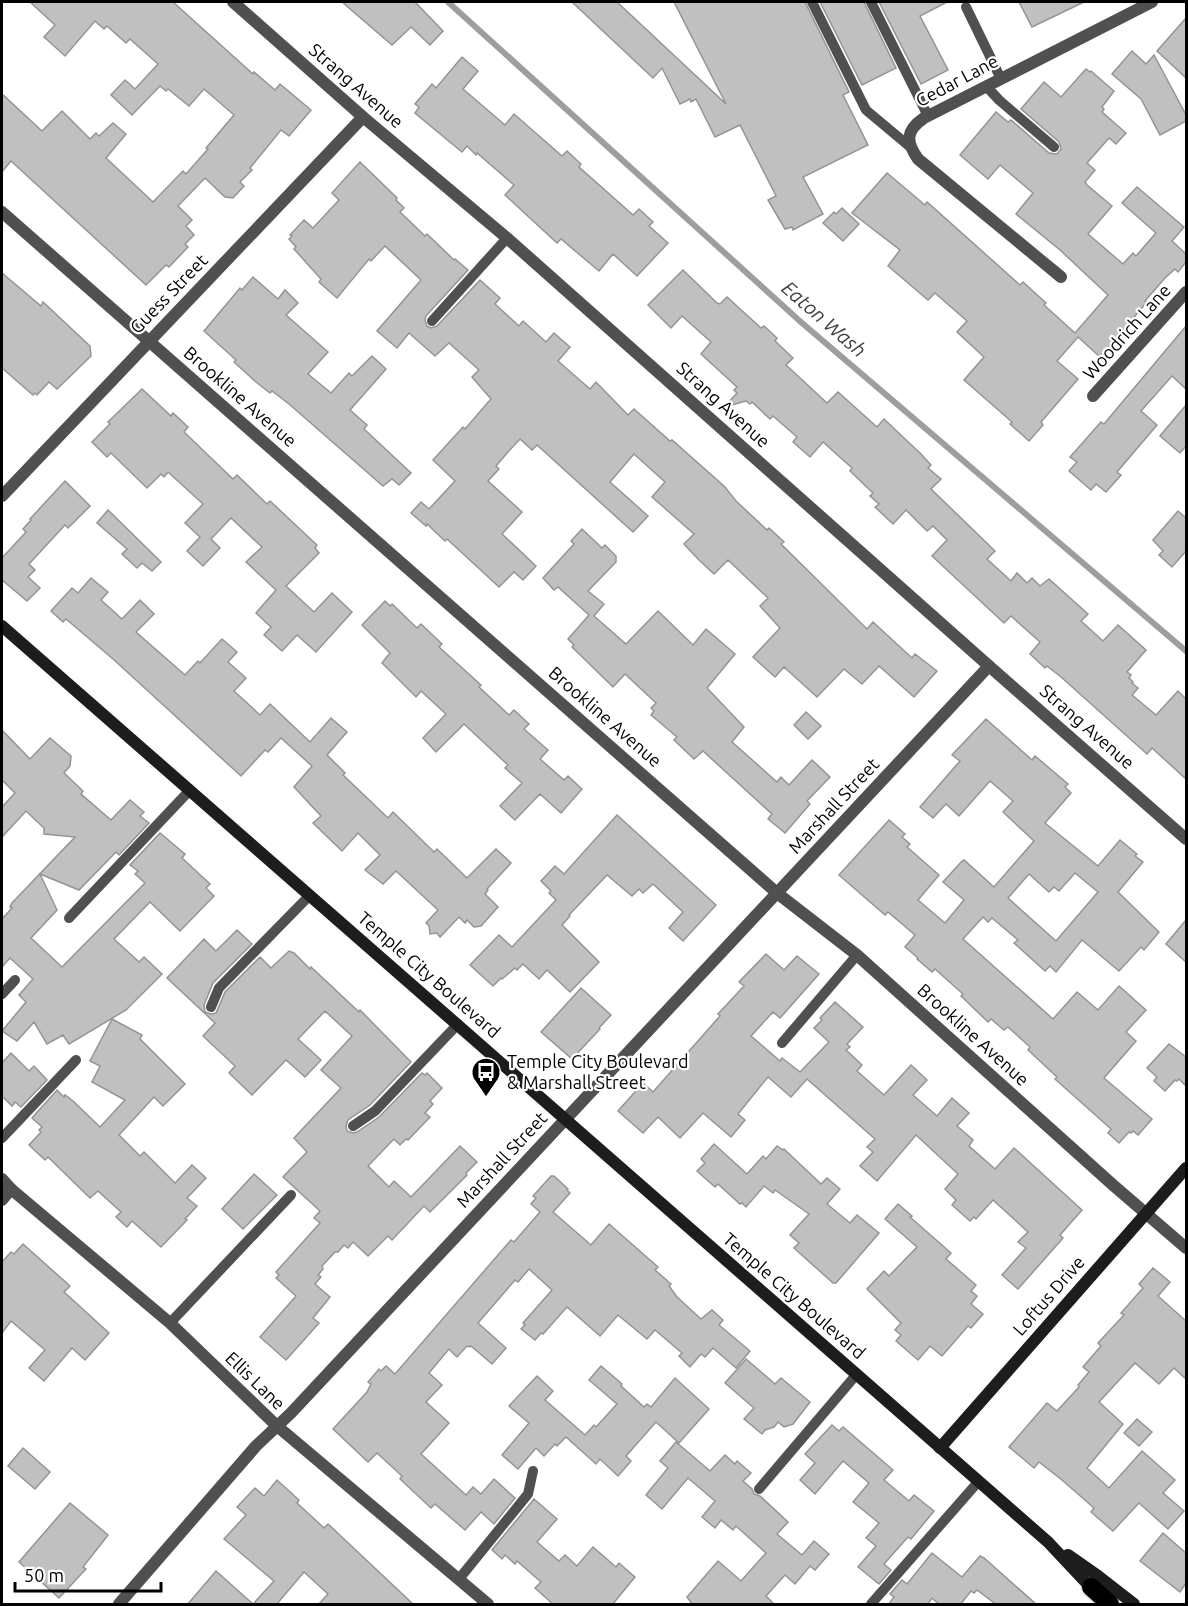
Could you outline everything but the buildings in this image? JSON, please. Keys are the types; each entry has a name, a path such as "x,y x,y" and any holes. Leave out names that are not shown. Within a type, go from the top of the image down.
{"highway":[{"path":"1091,1587 1110,1605"}],"main road":[{"name":"Temple City Boulevard","path":"2,626 1048,1542 1106,1605"},
{"name":"Loftus Drive","path":"940,1448 1186,1168"},
{"name":"Temple City Boulevard","path":"1048,1542 1098,1576 1134,1605"}],"street":[{"name":"Strang Avenue","path":"233,2 363,117 507,238 1186,839"},
{"name":"Cedar Lane","path":"909,146 909,135 914,125 928,116 1152,2"},
{"name":"Guess Street","path":"2,496 363,117"},
{"path":"909,146 918,159 1061,277"},
{"name":"Brookline Avenue","path":"2,212 777,893 857,955 1186,1248"},
{"name":"Woodrich Lane","path":"1093,396 1186,292"},
{"name":"Marshall Street","path":"119,1605 256,1446 989,666"},
{"name":"Ellis Lane","path":"2,1179 170,1323 277,1426 488,1605"},
{"path":"2,1200 11,1189"}],"lane":[{"path":"812,2 866,110 909,146"},
{"path":"871,2 928,116"},
{"path":"966,7 1000,79"},
{"path":"986,86 1054,147"},
{"path":"432,321 507,238"},
{"path":"69,918 190,790"},
{"path":"211,1007 219,988 310,895"},
{"path":"782,1043 857,955"},
{"path":"2,994 15,980"},
{"path":"353,1126 375,1111 458,1024"},
{"path":"2,1138 76,1060"},
{"path":"170,1323 291,1195"},
{"path":"759,1489 856,1375"},
{"path":"459,1579 528,1494 533,1471"},
{"path":"871,1605 978,1482"}],"waterway":[{"name":"Eaton Wash","path":"448,2 802,323 1186,651"}],"place":[{"name":"Temple City Boulevard & Marshall Street","path":"486,1098"}]}
